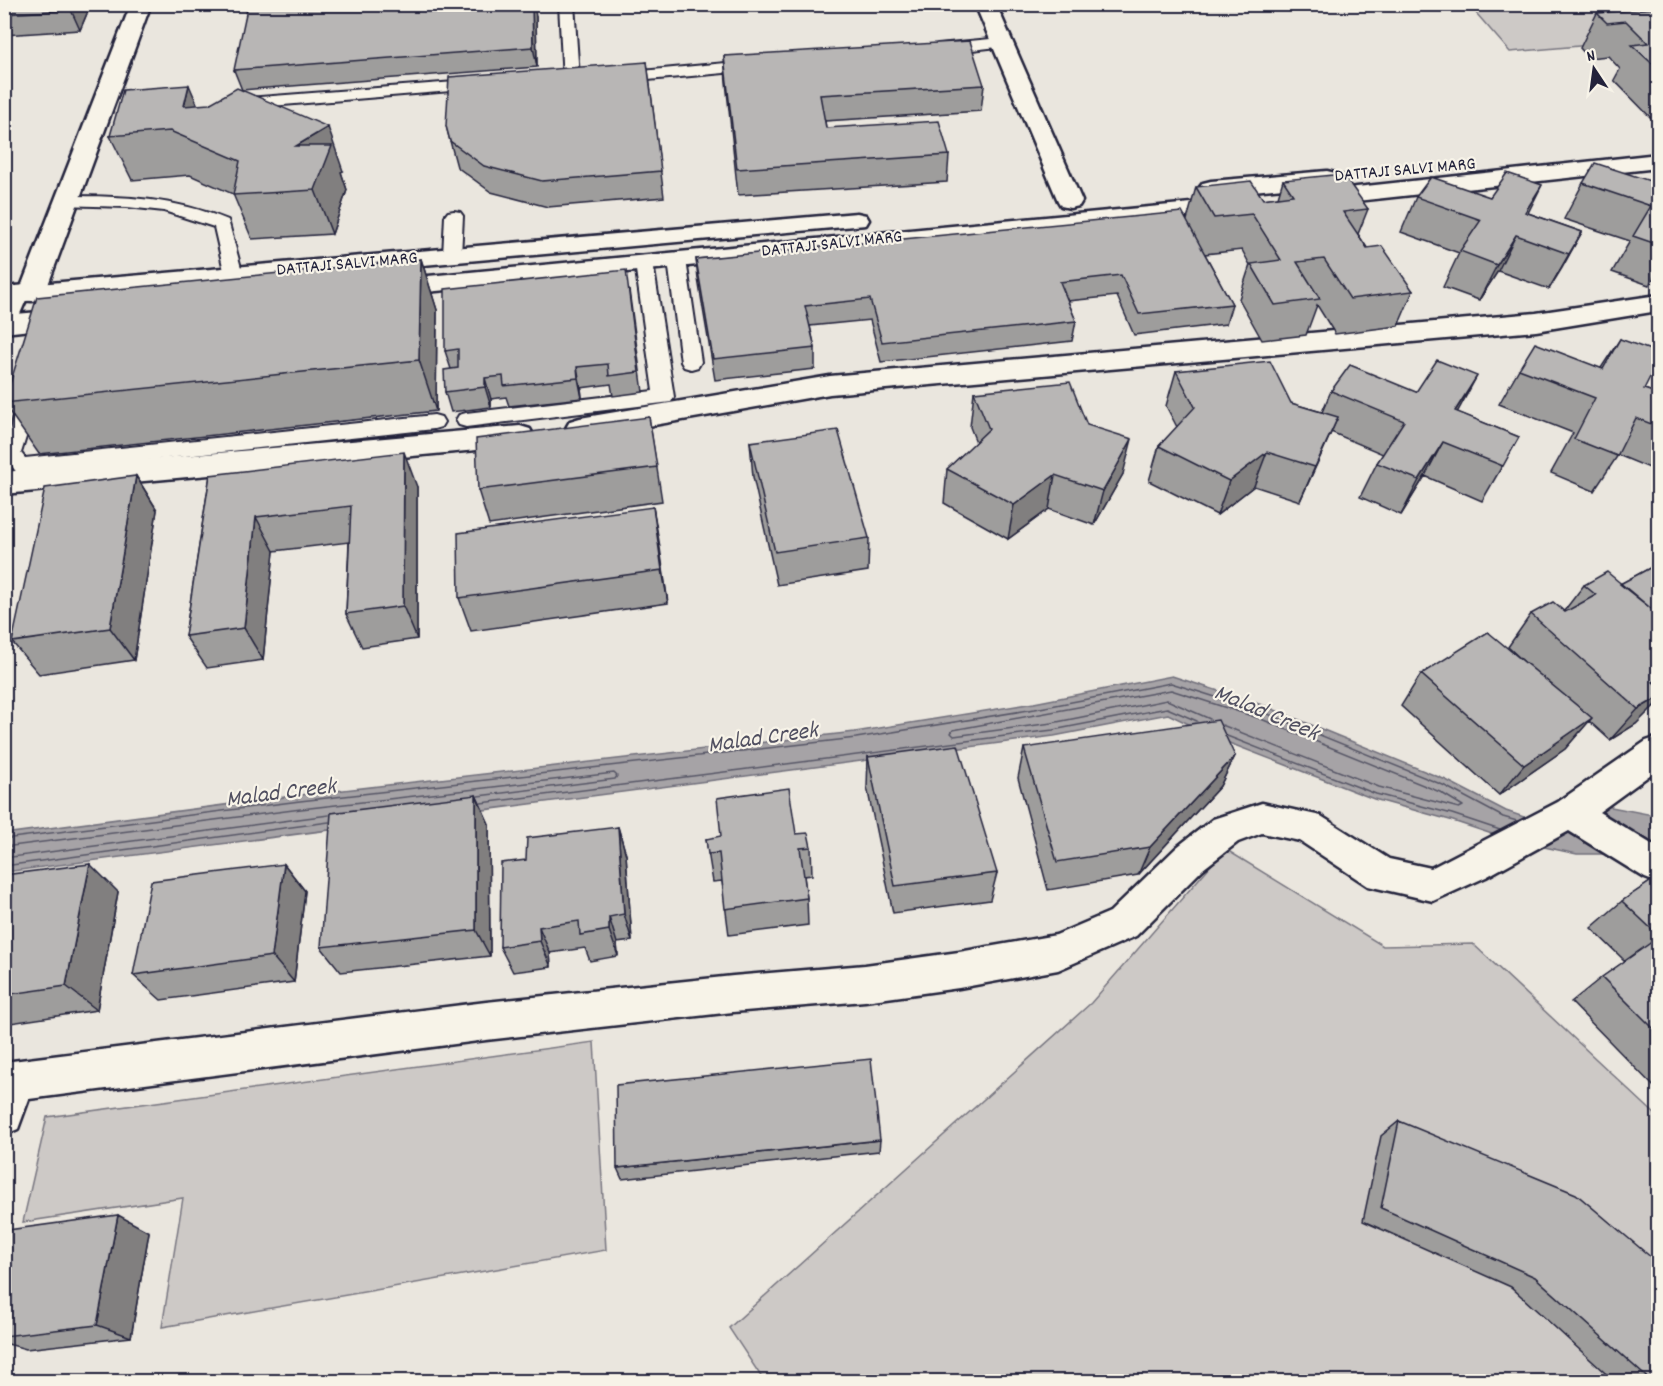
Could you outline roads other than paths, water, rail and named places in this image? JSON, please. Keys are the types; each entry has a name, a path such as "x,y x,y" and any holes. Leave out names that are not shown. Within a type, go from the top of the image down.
{"street":[{"path":"101,315 5,324 17,294 111,114 141,4"},
{"path":"985,4 1070,201"},
{"name":"DATTAJI SALVI MARG","path":"17,294 1659,149"},
{"name":"DATTAJI SALVI MARG","path":"361,290 1431,187 1659,161"},
{"path":"4,483 546,433 830,385 1536,322 1659,303"},
{"path":"8,1093 475,1023 733,994 865,983 959,970 1058,952 1123,924 1190,858 1227,830 1262,818 1308,828 1381,874 1433,885 1570,813 1659,751"},
{"path":"1570,813 1659,867"}],"lane":[{"path":"566,4 571,82 770,64"},
{"path":"922,50 1001,43"},
{"path":"215,106 497,84"},
{"path":"67,201 138,200 194,211 222,224 234,275"},
{"path":"452,256 454,216"},
{"path":"677,260 691,362"},
{"path":"466,420 664,397 644,264"},
{"path":"45,345 53,320"},
{"path":"35,378 10,454 20,465 434,422"}],"water":[{"name":"Malad Creek","path":"1172,676 1265,706 1446,780 1506,811 1539,822 1596,804 1658,816 1658,854 1577,854 1507,839 1374,799 1224,741 1168,714 1054,736 5,872 4,834 300,795 855,732 1034,703"}]}
